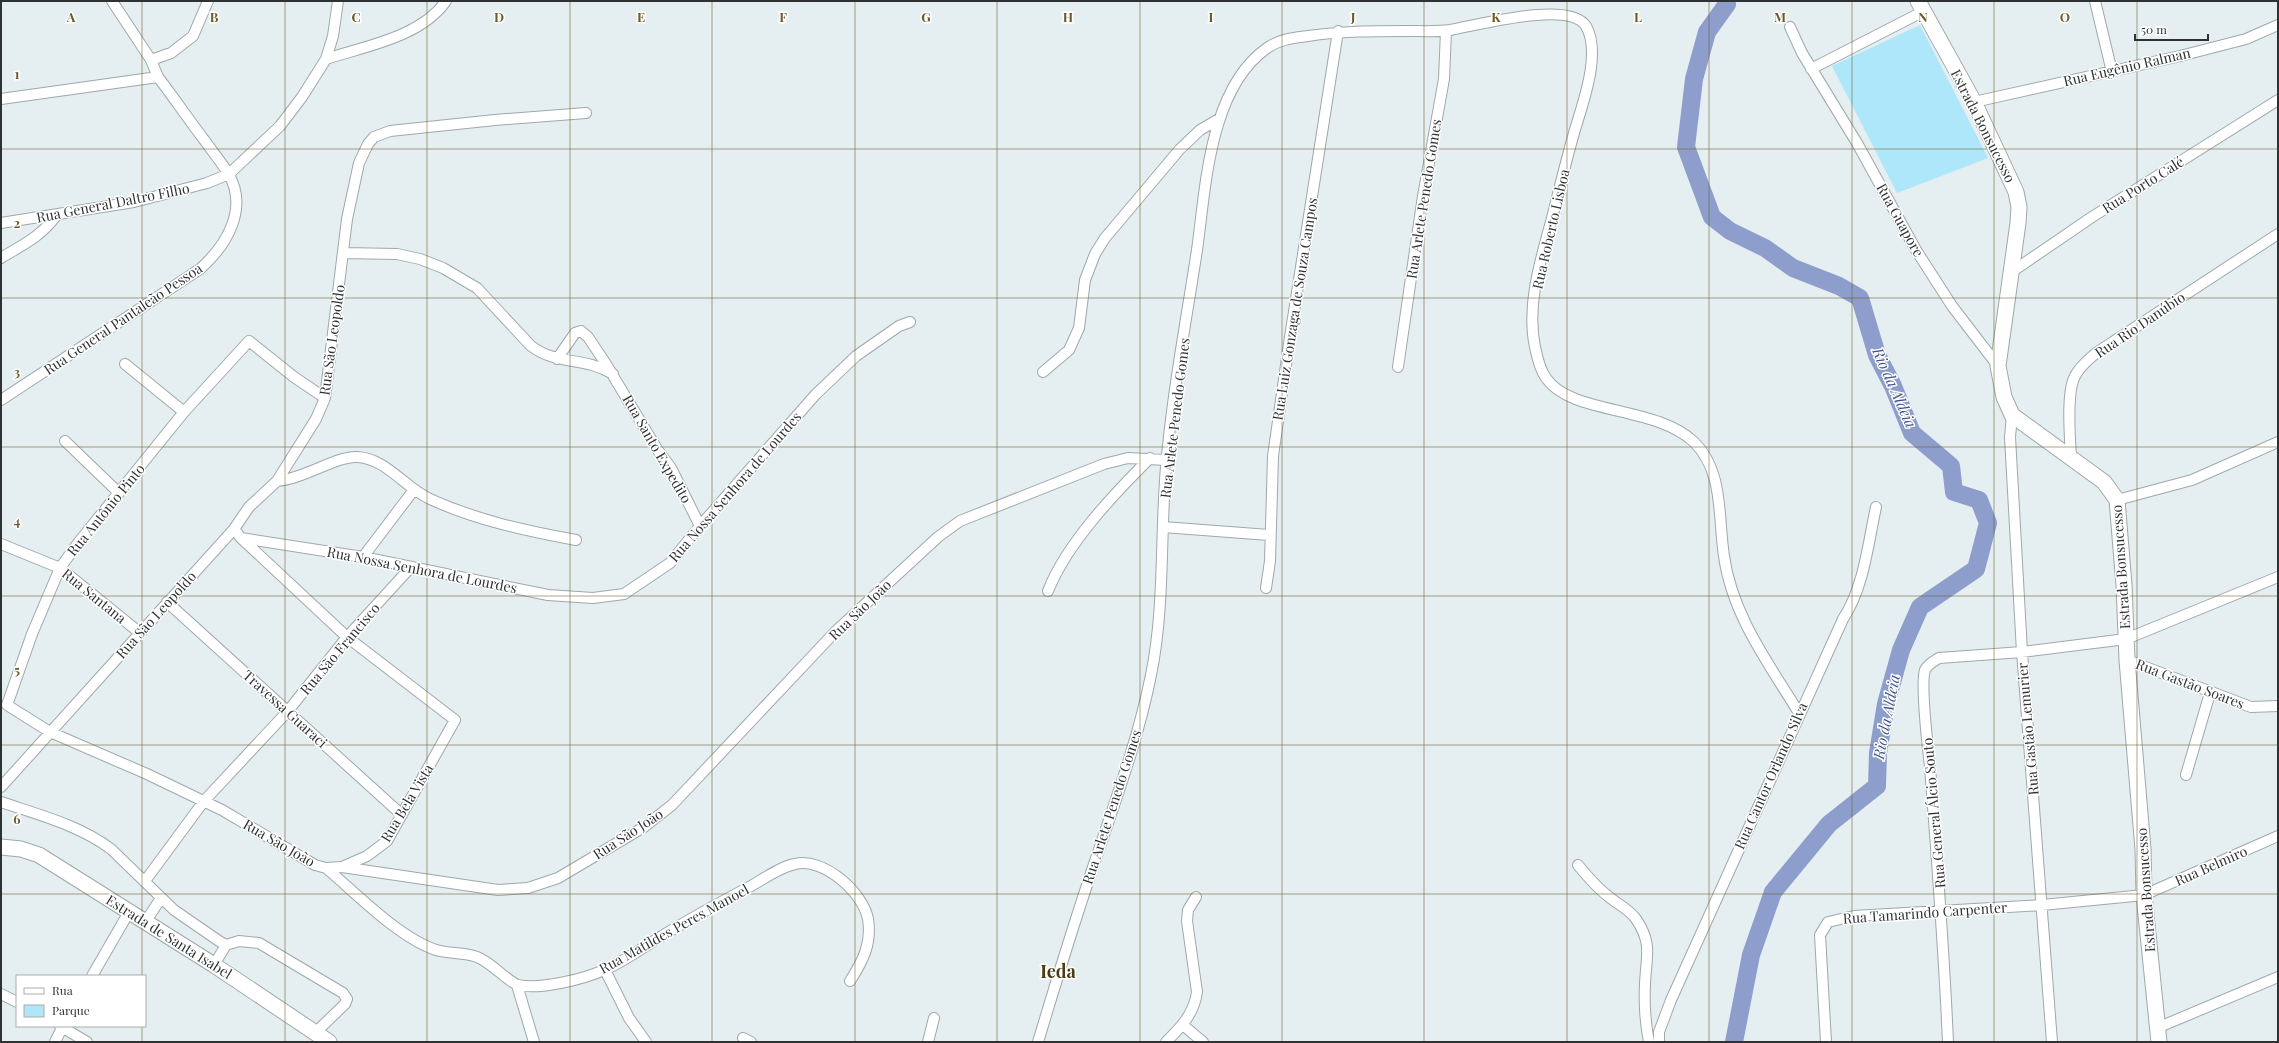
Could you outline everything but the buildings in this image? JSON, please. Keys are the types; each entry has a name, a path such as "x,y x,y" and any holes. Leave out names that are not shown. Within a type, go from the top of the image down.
{"street":[{"name":"Rua General Pantaleão Pessoa","path":"1,400 180,284 215,256 230,232 237,211 237,197 229,174 158,77 151,60 112,1"},
{"path":"151,60 171,54 193,36 208,1"},
{"name":"Rua General Daltro Filho","path":"1,223 56,216 134,202 207,183 229,174 280,126 302,97 326,59 333,36 338,1"},
{"path":"326,59 407,31 433,16 446,1"},
{"path":"2095,1 2112,72"},
{"path":"1811,69 1921,6"},
{"name":"Estrada Bonsucesso","path":"1921,6 1974,102 2016,192 2019,207 1998,366 2004,397 2012,415 2025,426 2071,457 2104,482 2117,500 2126,660 2137,762 2144,895 2158,1035"},
{"name":"Rua Arlete Penedo Gomes","path":"1038,1042 1070,937 1124,779 1150,679 1159,606 1167,460 1206,185 1219,119 1242,74 1268,48 1287,39 1338,31 1446,31 1509,17 1563,12 1582,20 1587,28"},
{"name":"Rua Eugênio Ralman","path":"1974,102 2112,72 2246,39 2278,25"},
{"name":"Rua Guapore","path":"1790,27 1811,69 1857,143 1916,250 1952,306 1998,366"},
{"name":"Rua Roberto Lisboa","path":"1587,28 1591,57 1586,95 1575,130 1539,269 1531,324 1536,354 1546,378 1563,393 1573,399 1653,419 1674,427 1693,441 1705,456 1714,473 1728,577 1742,619 1799,713"},
{"name":"Rua Luiz Gonzaga de Souza Campos","path":"1266,588 1270,561 1273,456 1278,417 1338,31"},
{"name":"Rua Arlete Penedo Gomes","path":"1398,366 1424,196 1444,79 1446,31"},
{"path":"1,99 158,77"},
{"name":"Rua Porto Calé","path":"2010,273 2099,213 2278,100"},
{"name":"Rua São Leopoldo","path":"1,787 234,529 249,507 277,481 316,419 325,398 347,219 362,152 374,137 390,132 422,127 586,113"},
{"path":"1043,372 1069,350 1079,328 1085,280 1095,254 1105,238 1180,149 1200,130 1219,119"},
{"path":"1,258 44,231 56,216"},
{"name":"Rua Rio Danúbio","path":"2071,457 2071,397 2074,377 2083,364 2096,353 2278,234"},
{"path":"343,253 397,254 420,259 443,268 477,288 531,346 541,354 557,359 599,365 613,374"},
{"name":"Rua Nossa Senhora de Lourdes","path":"241,538 363,557 548,595 608,597 624,594 670,563 700,526 816,394 856,356 899,326 910,322"},
{"name":"Rua Santo Expedito","path":"557,359 571,338 581,332 588,337 613,374 657,449 671,468 700,526"},
{"name":"Rua Antônio Pinto","path":"7,705 32,634 60,568 78,542 184,412 249,341 294,377 325,398"},
{"path":"125,364 184,412"},
{"name":"Rua Gastão Lemurier","path":"2012,415 2010,437 2022,652 2052,1042"},
{"path":"65,441 119,493"},
{"path":"2117,500 2192,480 2278,442"},
{"path":"277,481 300,477 356,456 370,458 386,468 413,491 462,514 576,540"},
{"name":"Rua São João","path":"7,705 50,732 204,801 256,829 315,865 326,868 342,867 498,890 528,888 558,878 644,827 672,805 835,632 938,536 960,521 1104,464 1128,458 1167,460"},
{"path":"1048,590 1064,558 1126,482 1150,458"},
{"path":"363,557 413,491"},
{"name":"Rua Cantor Orlando Silva","path":"1658,1042 1659,1032 1671,1000 1799,713 1856,594 1876,507"},
{"path":"1163,527 1270,535"},
{"path":"234,529 241,538 347,638"},
{"name":"Rua Santana","path":"1,544 60,568 140,633"},
{"name":"Rua São Francisco","path":"144,882 204,801 288,711 347,638 411,567"},
{"name":"Rua General Álcio Souto","path":"1948,1042 1942,911 1924,686 1925,670 1931,663 1939,658 1958,655 2022,652 2126,639 2278,577"},
{"name":"Travessa Guaraci","path":"167,602 402,816"},
{"name":"Rua Bela Vista","path":"342,867 379,848 387,841 455,720 347,638"},
{"name":"Rua Gastão Soares","path":"2126,660 2210,693 2251,707 2278,706"},
{"path":"2186,775 2210,693"},
{"path":"1,802 84,832 111,849 174,910 226,945"},
{"name":"Rua Belmiro","path":"2144,895 2278,836"},
{"name":"Estrada de Santa Isabel","path":"1,847 21,849 39,855 214,965 329,1042"},
{"name":"Rua Matildes Peres Manoel","path":"517,984 556,983 605,970 673,929 785,867 808,862 831,872 844,881 855,893 867,914 869,940 859,967 850,981"},
{"path":"1578,865 1596,887 1635,917 1644,931 1648,941 1649,956 1645,982 1644,1019 1649,1042"},
{"path":"326,868 402,931 420,943 449,953 477,957 489,963 517,984 534,1042"},
{"name":"Rua Tamarindo Carpenter","path":"1826,1042 1820,935 1828,922 1854,916 2042,905 2144,895"},
{"path":"1166,1042 1183,1025 1194,1007 1197,992 1187,921 1188,910 1196,897"},
{"path":"146,922 161,898"},
{"path":"93,975 129,912"},
{"path":"214,965 226,945 239,940 259,943 343,993 347,1000 345,1004 316,1032"},
{"path":"605,970 629,1018 646,1042"},
{"path":"2158,1035 2278,977"},
{"path":"1,994 16,1002"},
{"path":"928,1042 934,1018"},
{"path":"1183,1025 1203,1042"},
{"path":"55,1042 62,1027"},
{"path":"64,1027 87,1042"}],"green space":[{"path":"1920,25 1988,158 1897,193 1832,66"}],"waterway":[{"name":"Rio da Aldeia","path":"1726,1 1727,4 1707,32 1694,79 1686,147 1712,217 1730,231 1765,248 1793,268 1839,286 1860,298 1877,355 1893,386 1912,433 1951,466 1954,492 1979,500 1988,523 1976,569 1920,607 1901,650 1886,704 1878,753 1877,786 1829,824 1773,892 1751,955 1734,1042"}],"district":[{"name":"Ieda","path":"1058,972"}]}
